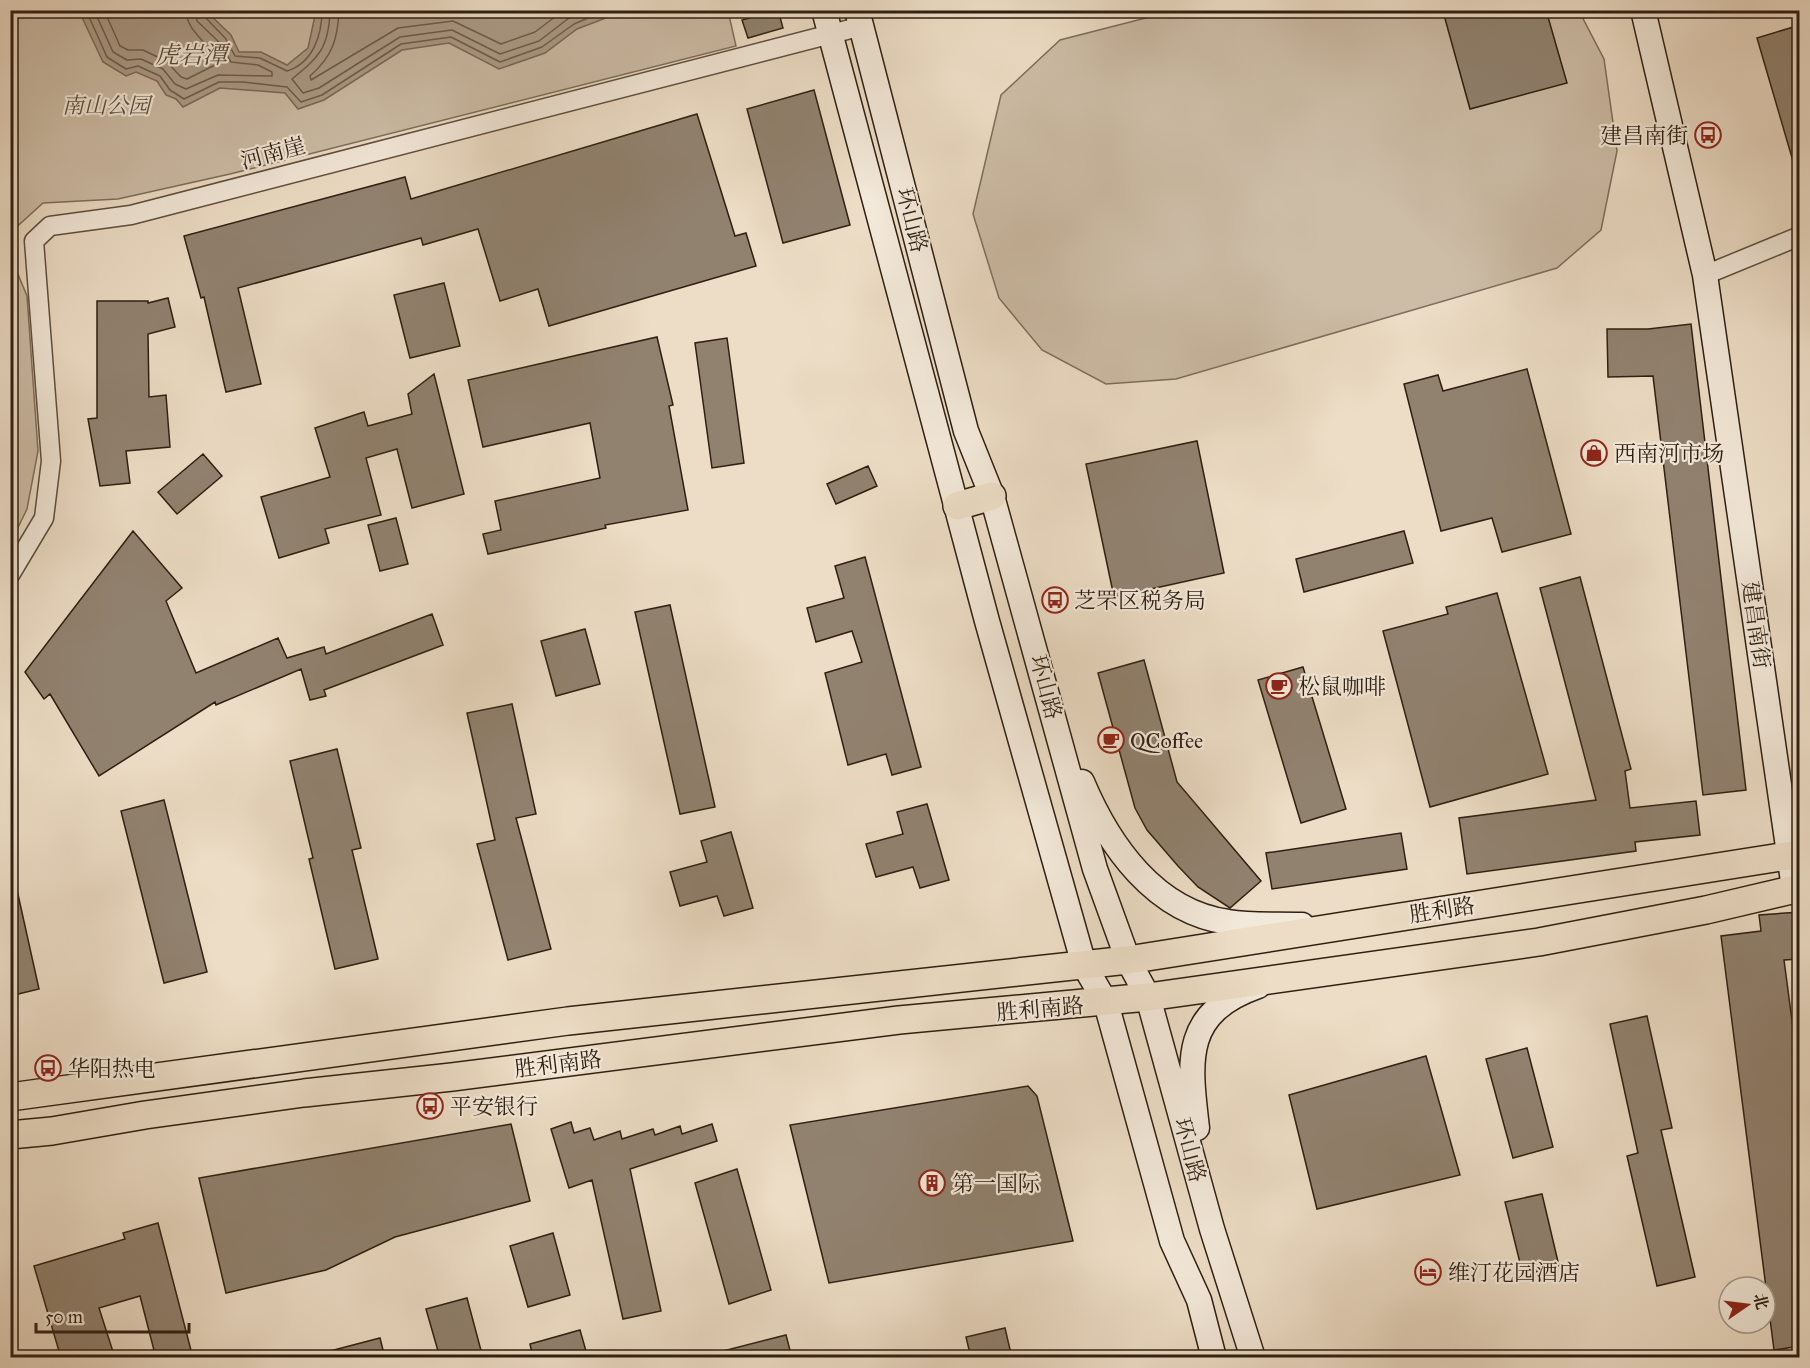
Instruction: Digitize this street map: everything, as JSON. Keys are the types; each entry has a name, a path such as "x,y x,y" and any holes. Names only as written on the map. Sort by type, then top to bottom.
{"main road":[{"name":"环山路","path":"824,10 957,506 1084,965 1106,1003 1172,1241 1199,1300 1214,1358"},
{"name":"建昌南街","path":"1642,10 1705,275 1795,854 1797,888"},
{"name":"环山路","path":"860,18 966,431 992,496 1095,869 1128,960 1148,998 1205,1205 1253,1358"},
{"path":"957,506 992,496"},
{"path":"1054,717 1085,789 1119,849 1155,891 1189,912 1228,922 1340,926"},
{"name":"胜利路","path":"1084,965 1128,960 1795,854"},
{"name":"胜利路","path":"1106,1003 1539,942 1706,910 1797,888"},
{"name":"胜利南路","path":"10,1097 568,1021 1084,965"},
{"path":"1205,1205 1190,1071 1196,1040 1208,1017 1221,1003 1242,992 1277,979"},
{"name":"胜利南路","path":"10,1135 52,1131 145,1115 304,1094 899,1020 1106,1003"}],"street":[{"name":"河南崖","path":"10,575 44,518 51,461 34,241 50,226 131,215 831,34 860,18"},
{"path":"1705,275 1800,236"}],"green space":[{"name":"南山公园","path":"11,11 728,11 736,46 230,174 118,199 43,203 11,232"},
{"path":"1173,11 1579,11 1604,59 1617,151 1601,230 1557,268 1176,379 1106,384 1042,350 999,298 973,214 1001,95 1060,40"},
{"path":"10,255 27,296 38,451 27,509 11,542"}],"water":[{"name":"虎岩潭","path":"79,11 206,11 231,35 239,52 261,52 287,65 308,48 316,11 624,11 577,29 545,53 499,69 449,43 402,50 324,100 298,109 285,93 220,88 183,107 176,99 166,95 157,81 136,72 126,76 103,62"}],"building":[{"path":"778,10 783,28 748,38 742,20"},
{"path":"1459,10 1546,10 1567,83 1470,109 1444,15"},
{"path":"1800,25 1800,168 1795,168 1757,38"},
{"path":"814,90 850,225 783,243 747,109"},
{"path":"697,114 735,236 746,233 756,266 549,326 538,289 500,301 478,229 423,245 421,238 238,288 261,384 226,392 204,297 201,298 184,236 405,177 411,199"},
{"path":"444,283 460,346 410,358 394,295"},
{"path":"168,298 175,327 148,334 149,397 166,395 170,447 126,451 130,483 100,486 88,419 97,418 97,301 148,301 148,303"},
{"path":"1691,324 1746,790 1703,795 1653,376 1608,377 1607,329 1648,329"},
{"path":"657,337 673,405 669,406 688,510 605,525 606,528 488,554 483,534 501,530 495,501 600,478 590,423 483,447 468,380"},
{"path":"727,338 744,463 712,468 695,343"},
{"path":"1527,369 1571,534 1502,552 1492,518 1441,531 1404,384 1438,375 1443,391"},
{"path":"434,374 464,494 412,508 397,449 366,458 381,515 325,529 329,543 279,558 261,497 330,477 315,428 364,412 368,426 412,414 408,394"},
{"path":"1197,441 1224,573 1114,597 1086,464"},
{"path":"203,454 222,476 177,514 158,492"},
{"path":"868,466 877,486 836,504 827,484"},
{"path":"396,518 408,564 380,571 368,525"},
{"path":"133,531 182,588 166,601 196,673 278,638 287,658 324,647 326,654 432,614 443,645 324,690 326,696 310,700 301,669 216,705 215,702 99,776 50,694 44,699 25,672"},
{"path":"1404,531 1413,563 1304,592 1296,559"},
{"path":"865,557 921,767 892,775 886,754 848,765 825,673 862,662 852,631 816,642 807,608 844,598 835,566"},
{"path":"1580,577 1631,769 1625,771 1630,808 1696,801 1700,835 1635,842 1636,851 1467,874 1459,818 1596,800 1540,588"},
{"path":"1497,593 1548,774 1430,807 1383,631 1448,614 1446,607"},
{"path":"670,605 715,807 680,814 635,612"},
{"path":"585,629 600,684 556,696 541,641"},
{"path":"1144,660 1177,782 1261,881 1230,908 1198,887 1178,866 1147,830 1135,808 1098,673"},
{"path":"1303,667 1346,809 1301,823 1258,680"},
{"path":"512,704 536,814 516,818 551,949 508,960 477,844 495,840 467,713"},
{"path":"337,749 361,848 352,850 378,959 335,969 309,859 313,858 290,761"},
{"path":"164,800 207,972 164,983 121,811"},
{"path":"927,804 949,880 920,888 913,867 876,877 866,844 903,834 897,812"},
{"path":"731,832 753,908 724,916 717,896 680,906 670,872 707,862 701,841"},
{"path":"1401,833 1407,869 1272,889 1266,853"},
{"path":"17,890 39,989 10,996 10,891"},
{"path":"1800,912 1800,959 1784,960 1800,1081 1800,1346 1774,1350 1772,1335 1777,1335 1777,1275 1764,1275 1721,936 1761,931 1759,915"},
{"path":"1647,1016 1672,1128 1661,1130 1695,1277 1657,1286 1627,1156 1638,1153 1610,1024"},
{"path":"1527,1048 1553,1147 1513,1158 1486,1059"},
{"path":"1426,1056 1460,1175 1317,1209 1289,1095"},
{"name":"第一国际","path":"1028,1086 1037,1096 1073,1241 829,1283 790,1125"},
{"path":"571,1122 574,1133 590,1128 594,1140 620,1131 622,1139 653,1129 655,1135 680,1126 682,1134 712,1124 717,1141 630,1169 661,1311 623,1319 592,1180 569,1188 551,1129"},
{"path":"511,1124 530,1201 395,1237 326,1270 226,1293 199,1178"},
{"path":"737,1169 771,1290 729,1304 695,1183"},
{"path":"1542,1194 1559,1266 1523,1275 1505,1202"},
{"path":"158,1223 193,1358 156,1358 140,1296 99,1308 115,1358 61,1358 34,1266 125,1239 123,1233"},
{"path":"553,1233 570,1295 528,1307 510,1246"},
{"path":"467,1298 483,1358 440,1358 426,1309"},
{"path":"1005,1328 1012,1358 971,1358 966,1337"},
{"path":"580,1330 588,1358 533,1358 530,1344"},
{"path":"786,1335 792,1358 719,1358 719,1352"},
{"path":"380,1338 385,1358 327,1358 326,1352"}],"place":[{"name":"建昌南街","path":"1708,135"},
{"name":"西南河市场","path":"1594,453"},
{"name":"芝罘区税务局","path":"1055,600"},
{"name":"松鼠咖啡","path":"1279,686"},
{"name":"QCoffee","path":"1111,740"},
{"name":"华阳热电","path":"48,1068"},
{"name":"平安银行","path":"430,1106"},
{"name":"第一国际","path":"932,1183"},
{"name":"维汀花园酒店","path":"1428,1272"}]}
